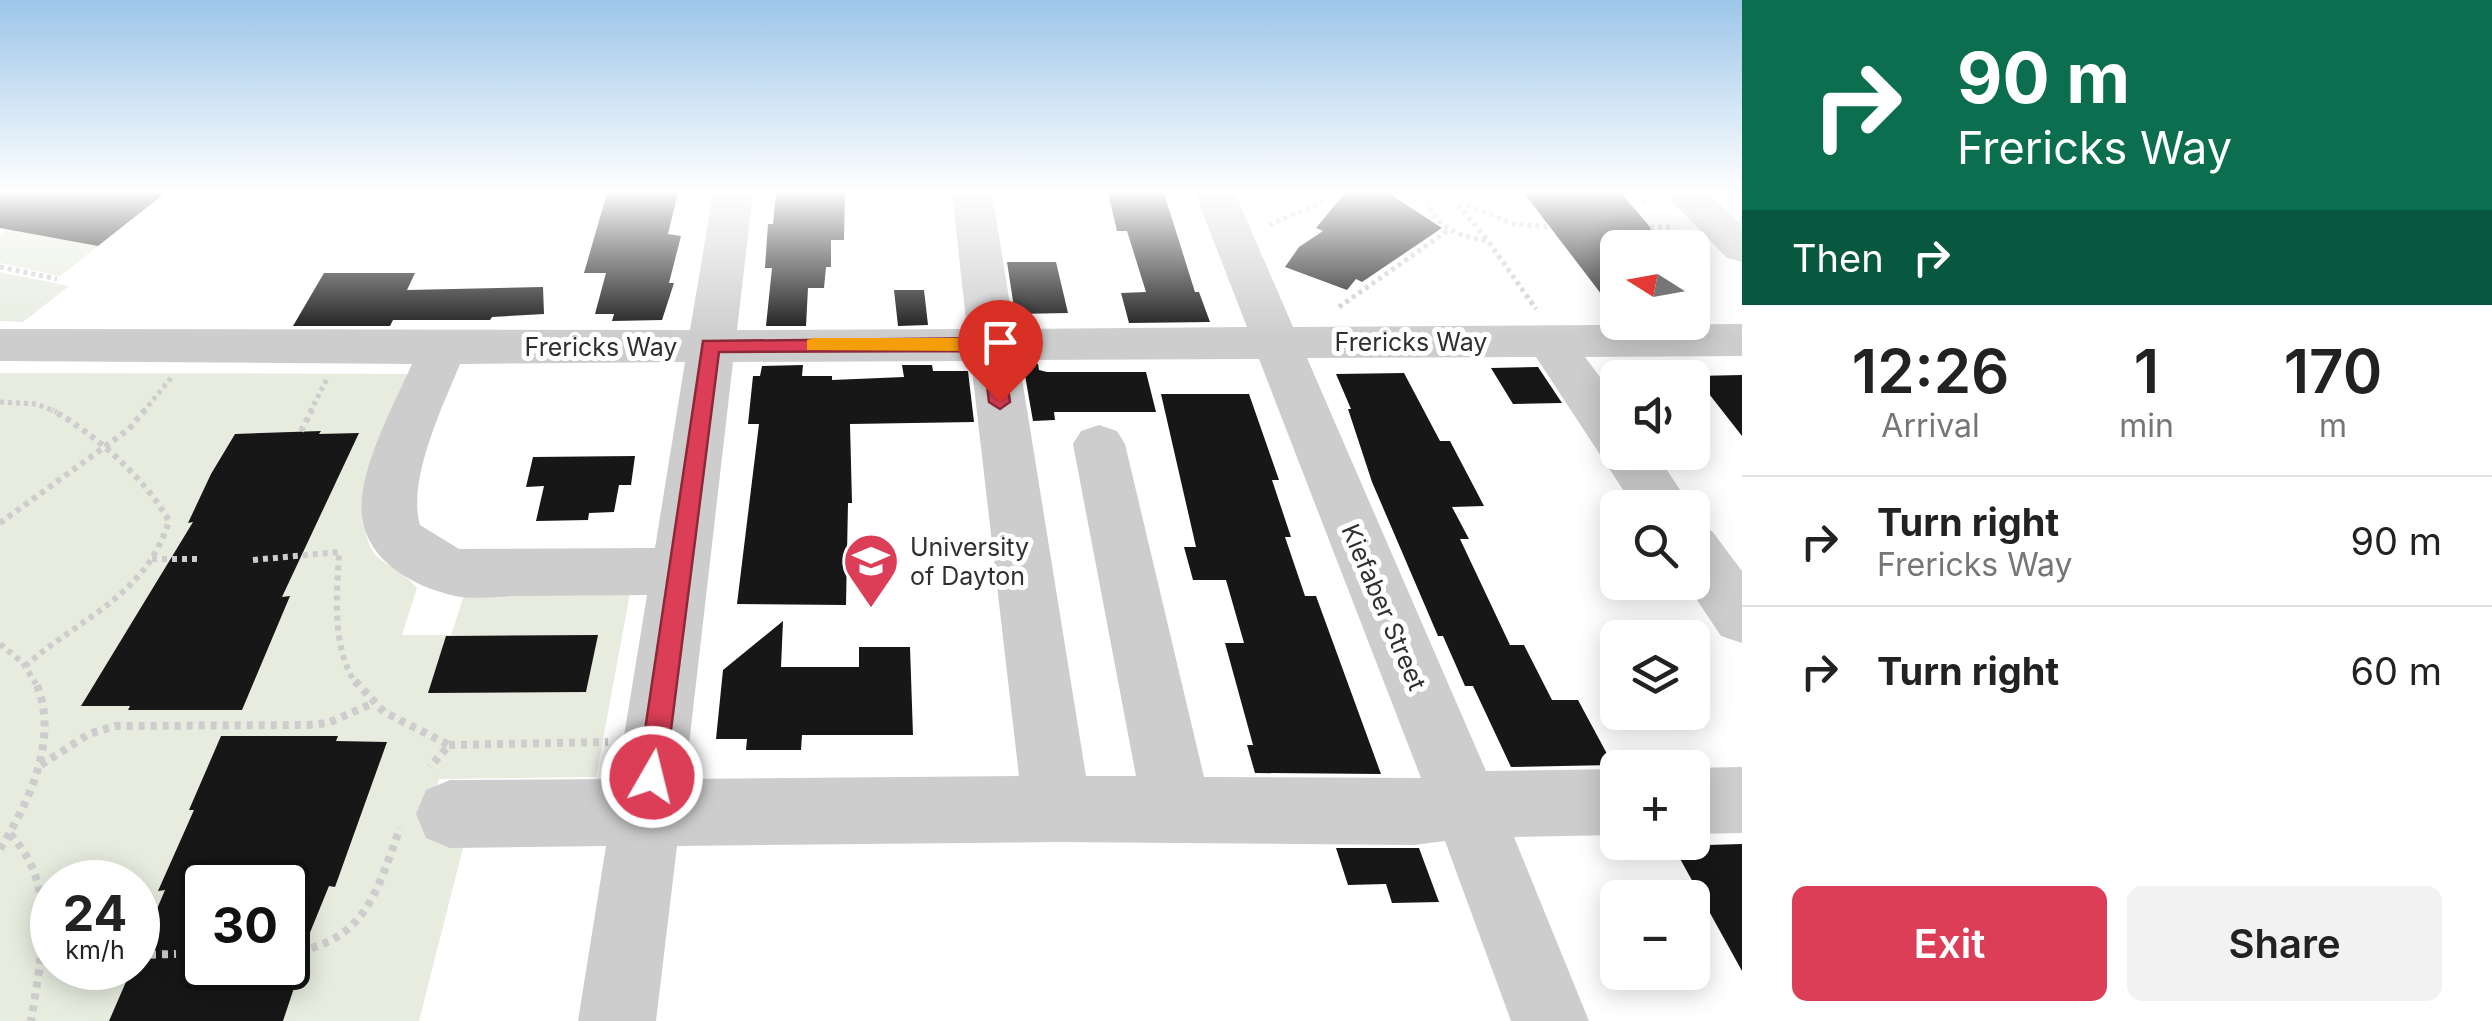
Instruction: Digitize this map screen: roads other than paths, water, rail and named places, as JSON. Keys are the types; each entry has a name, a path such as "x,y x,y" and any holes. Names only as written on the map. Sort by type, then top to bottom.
{"street":[{"path":"617,1021 726,241"},
{"path":"978,241 1057,810"},
{"name":"Kiefaber Street","path":"1234,241 1466,805 1550,1021"},
{"path":"1547,332 1600,413"},
{"name":"Frericks Way","path":"0,345 992,345 1274,342 1547,332 1742,340"},
{"path":"443,348 393,480 388,506 392,530 406,548 428,562 458,572 681,572"},
{"path":"1099,444 1177,810"},
{"path":"1710,573 1742,618"},
{"path":"1710,800 1742,800"},
{"path":"426,804 646,813 1414,812 1466,805 1600,802"}],"place":[{"name":"University of Dayton","path":"871,610"}]}
